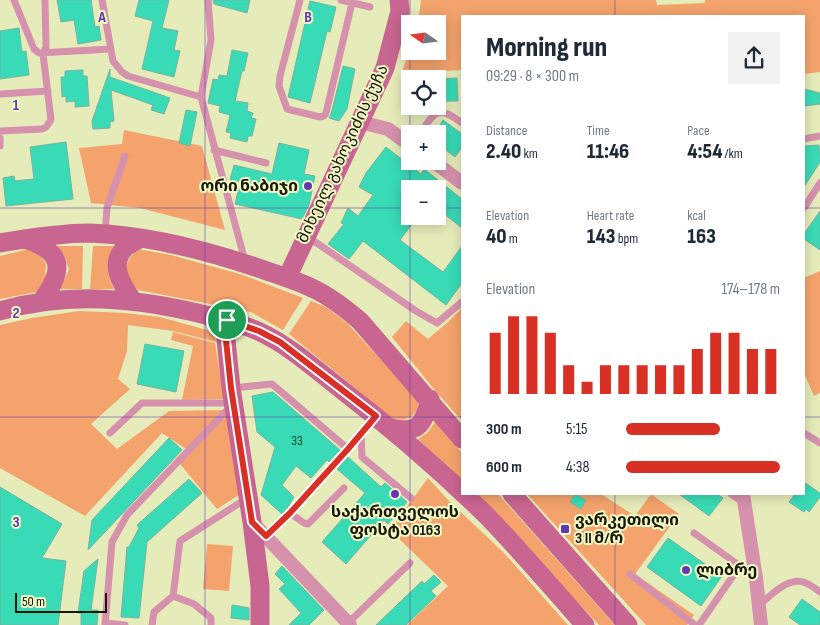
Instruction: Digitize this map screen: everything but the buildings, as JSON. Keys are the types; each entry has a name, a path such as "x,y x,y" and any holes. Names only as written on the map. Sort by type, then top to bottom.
{"main road":[{"name":"მიხეილ გახოკიძის ქუჩა","path":"287,278 385,68 400,11 399,0"},
{"path":"0,243 22,239 89,233 141,238 180,246 246,264 313,288 329,297 360,321 461,438"},
{"path":"133,300 121,285 117,263 126,247 141,238"},
{"path":"22,239 39,244 48,250 57,264 55,281 41,302"},
{"path":"0,311 41,302 133,300 227,320 259,331 280,342 383,422 461,493"},
{"path":"227,320 226,340 232,395 260,586 260,625"},
{"path":"383,422 404,431 417,428 425,418 430,400"},
{"path":"463,495 486,516 585,625"},
{"path":"513,495 628,625"}],"street":[{"path":"360,122 388,129 401,138"},
{"path":"445,170 461,182"},
{"path":"744,499 760,604 761,625"},
{"path":"252,522 349,624"}],"lane":[{"path":"14,0 34,49 43,54 111,49"},
{"path":"0,131 42,129 51,120 43,54 46,47 45,0"},
{"path":"102,0 113,61 122,72 128,76 201,97"},
{"path":"208,0 211,40 201,97 246,264"},
{"path":"300,0 279,86 287,109 320,117 326,113 352,3"},
{"path":"341,0 370,7"},
{"path":"0,94 48,92"},
{"path":"426,125 433,115 441,112 449,113 461,122"},
{"path":"805,139 820,136"},
{"path":"0,138 0,146"},
{"path":"214,150 266,163"},
{"path":"105,234 107,208 125,156"},
{"path":"805,206 820,183"},
{"path":"305,236 416,311 437,323 461,303"},
{"path":"110,434 142,403 232,395 272,384 348,449"},
{"path":"125,625 105,624 112,542 127,515 232,395"},
{"path":"266,536 290,513 361,433 383,422"},
{"path":"361,433 362,457 411,498"},
{"path":"805,434 820,443"},
{"path":"290,513 308,524 344,488"},
{"path":"152,625 154,612 173,596 180,542 248,497"},
{"path":"694,533 756,578"},
{"path":"349,624 410,563"},
{"path":"699,625 740,566"},
{"path":"630,574 695,625"},
{"path":"760,604 788,583 796,581 805,582 820,592"},
{"path":"173,596 194,604 211,618 210,625"}],"shaded area":[{"path":"421,0 656,0 657,5 705,3 705,0 820,0 820,72 805,74 805,15 461,15 461,70 403,70 406,60 446,60 446,15 419,15"},
{"path":"124,130 202,146 225,230 140,208 91,203 79,148 122,144"},
{"path":"55,246 83,246 82,289 60,289 69,269 64,255"},
{"path":"93,246 115,246 108,267 114,289 90,289"},
{"path":"29,249 40,255 46,264 45,280 37,292 0,299 0,256"},
{"path":"137,249 171,255 243,275 303,298 283,330 251,312 138,290 130,280 127,270 129,260"},
{"path":"820,271 820,393 814,396 805,375 805,278"},
{"path":"311,301 326,307 347,323 419,401 416,411 411,417 403,420 393,419 289,334"},
{"path":"461,309 461,420 392,337 406,321 428,339"},
{"path":"79,311 160,317 214,332 216,342 173,331 128,325 127,351 118,379 130,389 91,424 117,449 169,411 227,410 239,495 217,509 176,459 186,449 162,433 85,516 0,468 0,325"},
{"path":"173,332 215,343 224,399 182,400 193,346 171,340"},
{"path":"435,422 461,452 461,481 418,439 428,432"},
{"path":"428,478 449,501 503,552 568,625 407,625 448,586 390,530"},
{"path":"476,495 499,495 615,625 599,625"},
{"path":"528,495 603,495 635,516 650,495 652,495 679,514 635,574 694,615 687,625 646,625"},
{"path":"207,544 233,546 229,591 203,589"}],"place":[{"name":"ორი ნაბიჯი","path":"308,186"},
{"name":"საქართველოს ფოსტა 0163","path":"395,494"},
{"name":"ვარკეთილი 3 II მ/რ","path":"565,529"},
{"name":"ლიბრე","path":"686,570"}],"route":[{"path":"227,320 259,331 280,342 376,416 290,513 266,536 252,522 231,388 226,340 227,320"}]}
